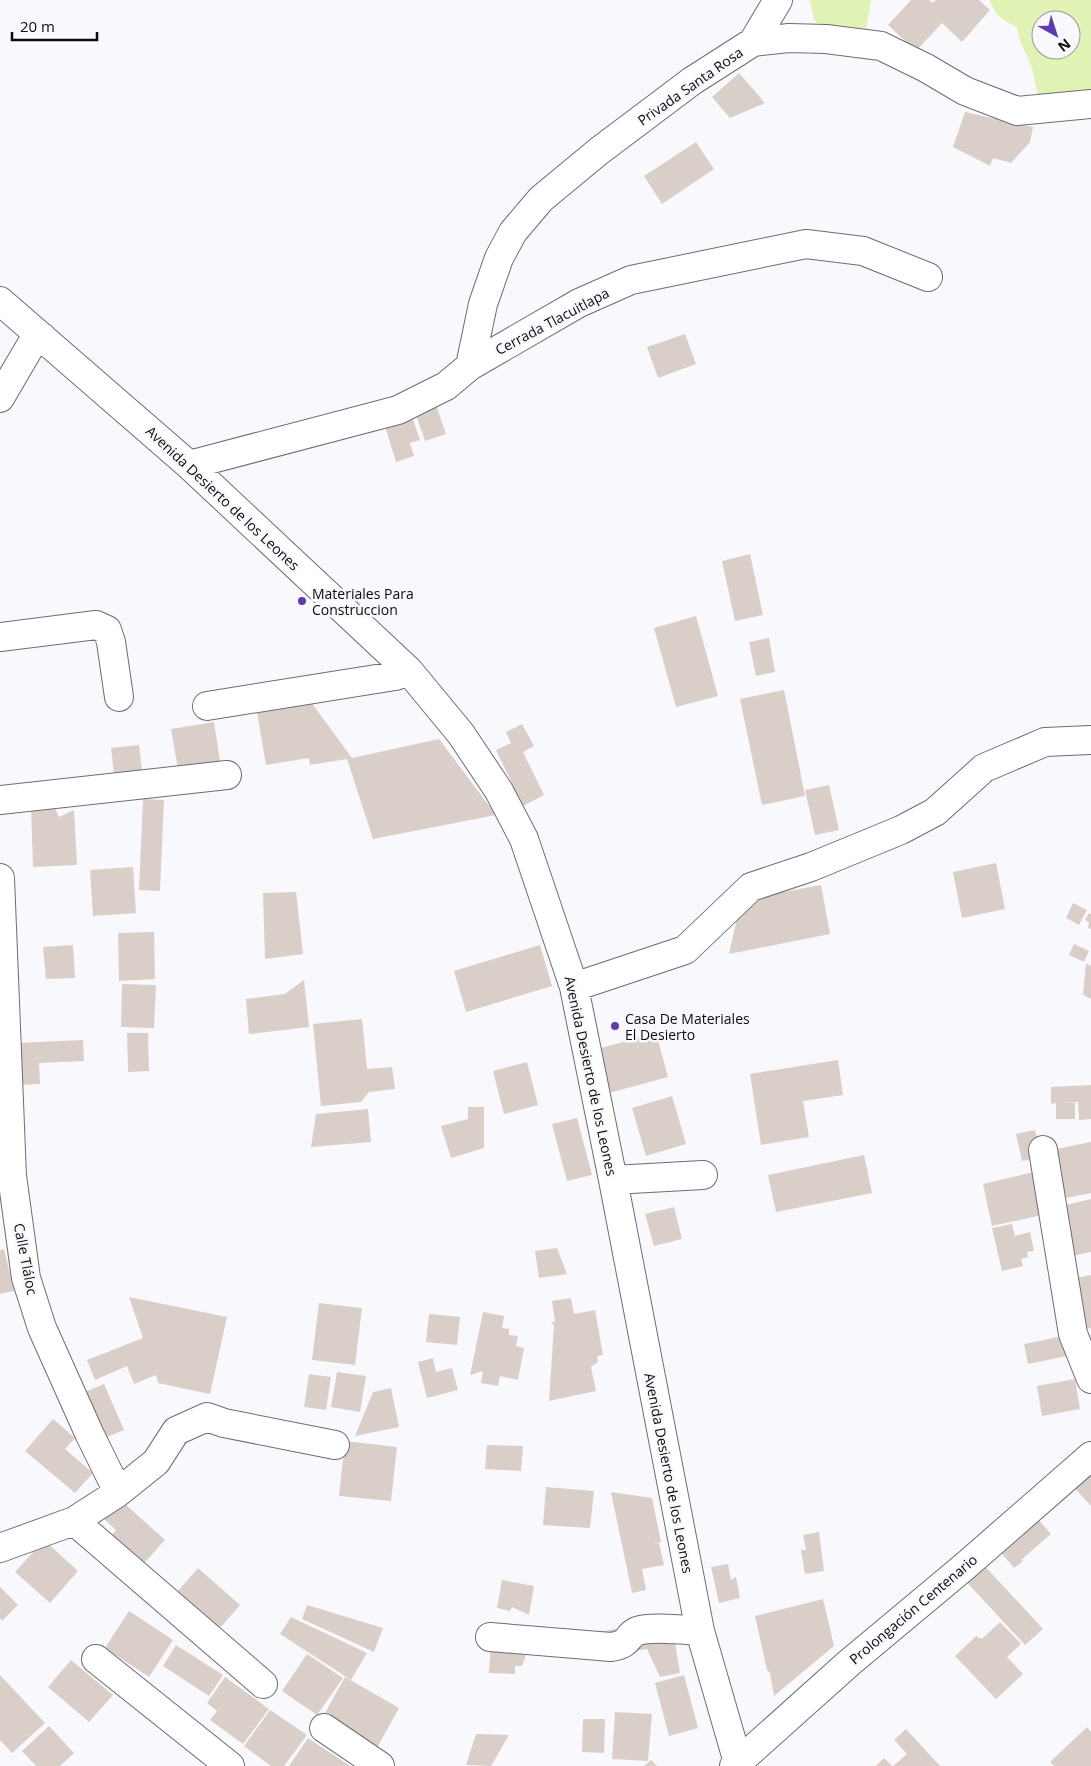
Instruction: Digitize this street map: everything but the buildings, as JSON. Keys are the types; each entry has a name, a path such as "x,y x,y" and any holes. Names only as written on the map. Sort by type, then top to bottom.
{"street":[{"path":"753,42 778,0"},
{"name":"Privada Santa Rosa","path":"470,366 483,304 499,258 513,232 541,199 599,151 692,81 753,42 789,38 826,39 881,46 926,68 965,91 1017,111 1091,104"},
{"name":"Cerrada Tlacuitlapa","path":"189,465 398,410 446,386 470,366 579,303 631,280 806,244 863,251 928,277"},
{"name":"Avenida Desierto de los Leones","path":"0,301 189,465 409,671 461,734 499,790 524,839 574,987 700,1631 737,1765"},
{"path":"0,398 31,345 42,337"},
{"path":"0,637 96,626 107,630 112,642 119,698"},
{"path":"207,706 395,676 409,671"},
{"path":"574,987 685,950 752,888 811,867 901,830 935,812 984,768 1045,742 1091,740"},
{"path":"0,800 227,776"},
{"name":"Calle Tláloc","path":"0,878 12,1176 26,1278 42,1328 89,1433 118,1492"},
{"path":"1043,1150 1073,1334 1091,1379"},
{"path":"613,1180 702,1175"},
{"path":"0,1548 74,1521 118,1492 156,1462 176,1431 207,1417 335,1445"},
{"name":"Prolongación Centenario","path":"737,1765 849,1663 964,1567 1091,1456"},
{"path":"74,1521 263,1684"},
{"path":"490,1637 611,1647 623,1644 638,1631 668,1628 700,1631"},
{"path":"96,1659 230,1766"},
{"path":"324,1728 380,1766"}],"green space":[{"path":"810,0 871,0 866,32 829,37 814,19"},
{"path":"990,0 1091,0 1091,108 1070,120 1041,108 1031,65 1020,41 1017,27 1000,17"}],"place":[{"name":"Materiales Para Construccion","path":"302,601"},
{"name":"Casa De Materiales El Desierto","path":"615,1026"}]}
